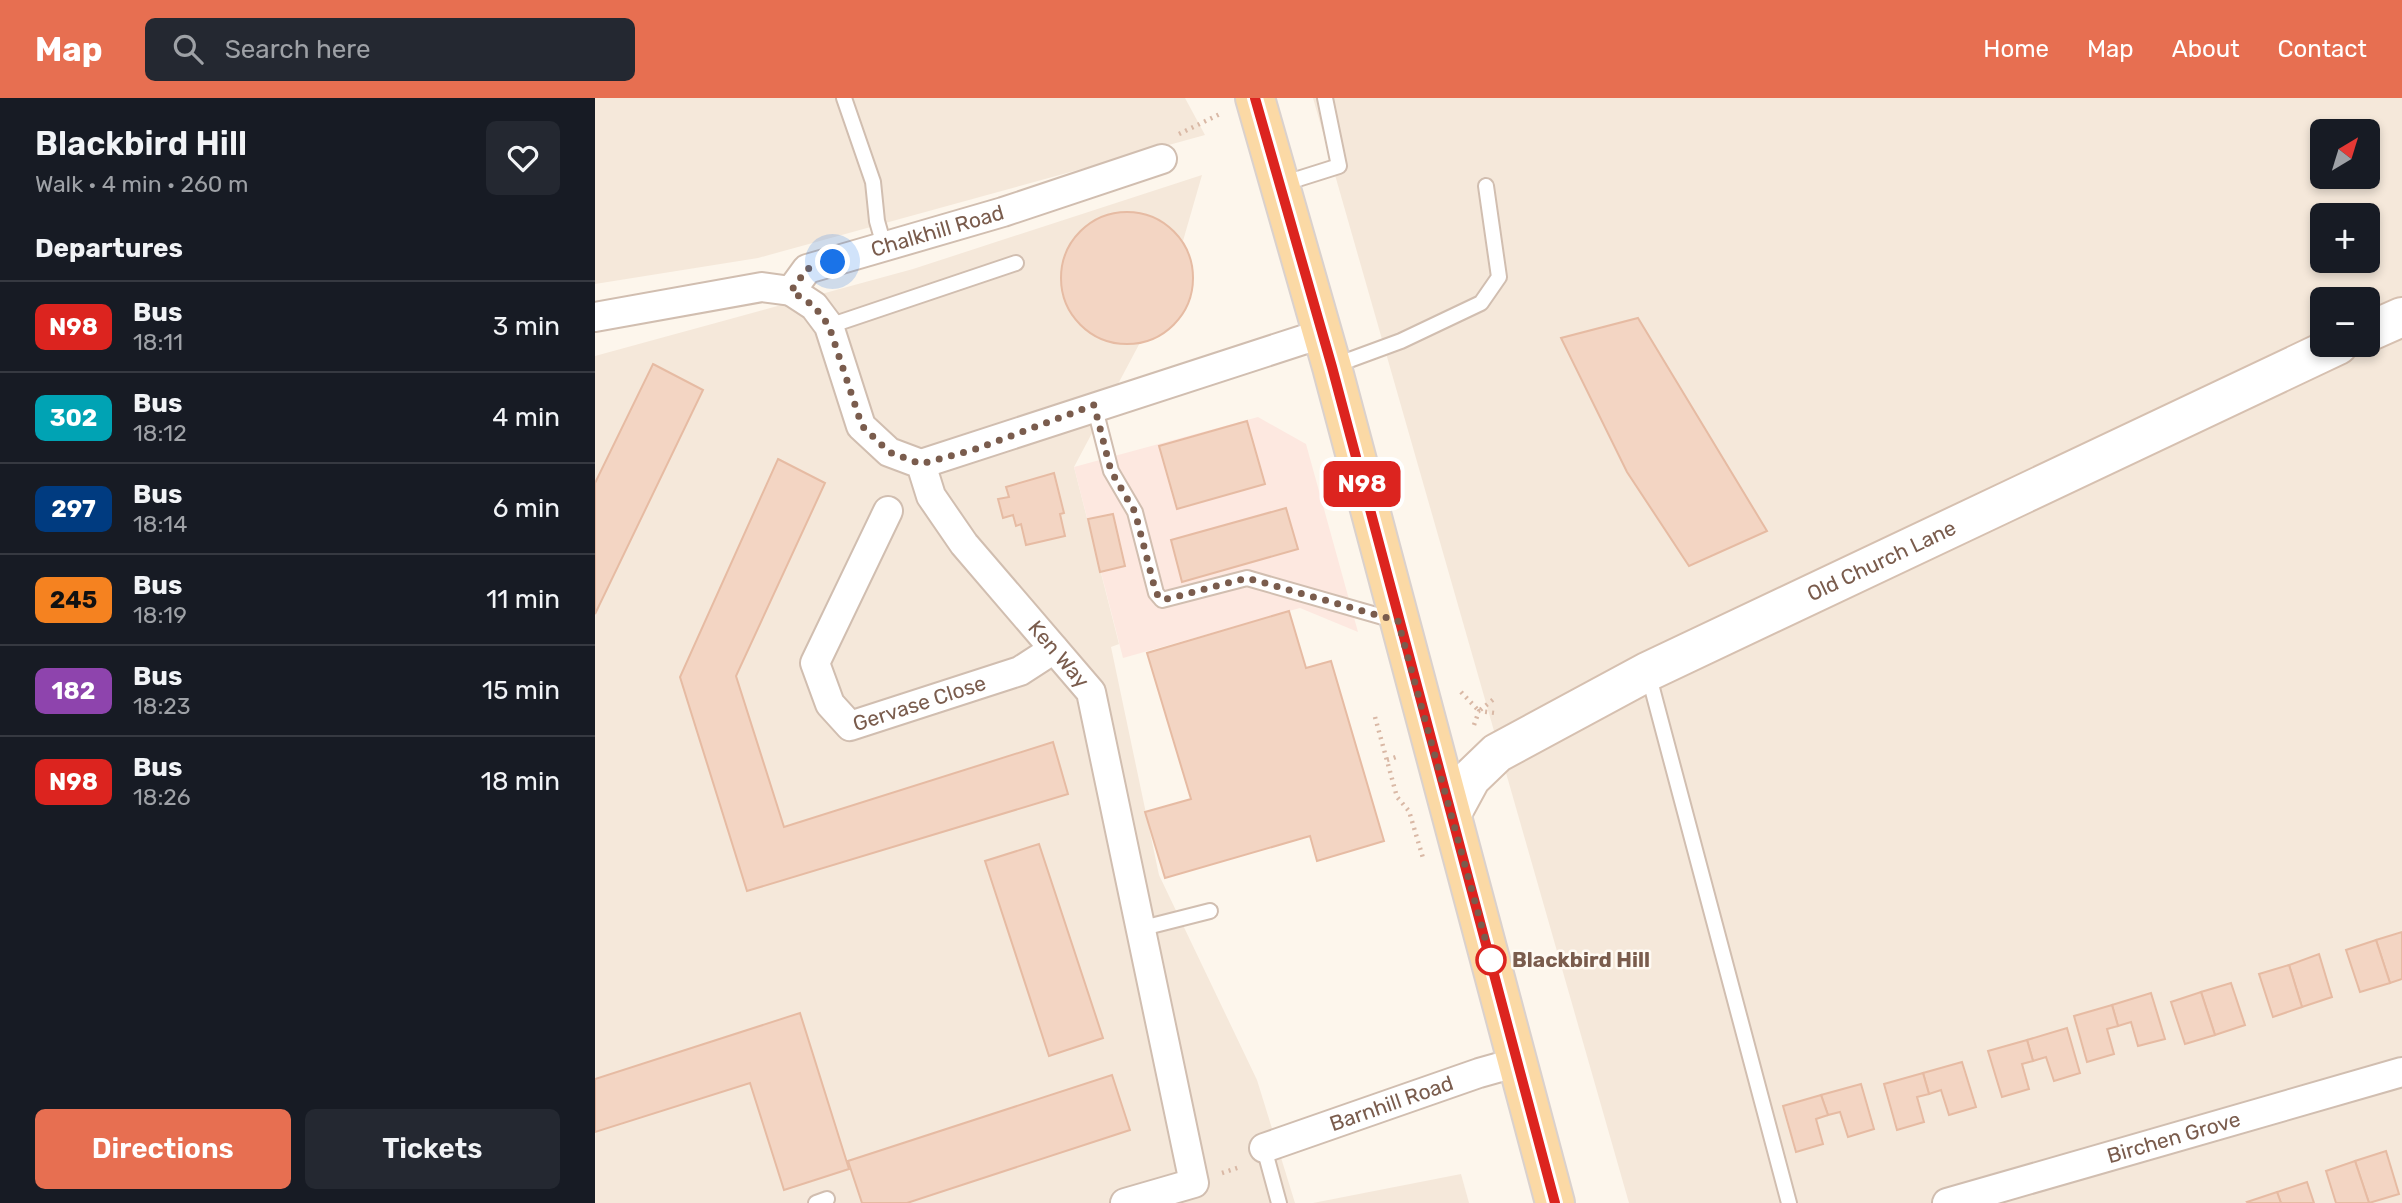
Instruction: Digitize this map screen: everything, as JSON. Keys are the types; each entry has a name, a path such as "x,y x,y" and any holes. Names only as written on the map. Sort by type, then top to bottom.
{"main road":[{"path":"1243,103 1282,184 1398,621 1453,813 1555,1203"},
{"path":"2380,327 2402,317"},
{"name":"Old Church Lane","path":"1453,813 1472,778 1497,753 1647,672 2313,357"}],"street":[{"name":"Chalkhill Road","path":"791,291 807,269 885,249 1162,159"},
{"path":"595,317 762,287 791,291 814,306 829,326 862,426 889,452 921,464 976,449 1094,405 1327,350"},
{"name":"Ken Way","path":"921,464 931,496 964,544 1091,692 1143,928 1194,1183"},
{"name":"Gervase Close","path":"888,511 815,663 830,704 850,726 1020,671 1054,649"},
{"name":"Barnhill Road","path":"1266,1153 1479,1073 1518,1062"},
{"name":"Birchen Grove","path":"1947,1203 2402,1072"},
{"path":"1125,1203 1161,1198 1194,1183"}],"lane":[{"path":"844,98 873,182 877,221 885,249"},
{"path":"1282,184 1339,166 1325,98"},
{"path":"1327,350 1401,341 1481,303 1499,277 1486,186"},
{"path":"829,326 1016,264"},
{"path":"1094,405 1111,471 1135,512 1156,593 1163,600 1247,578 1398,621"},
{"path":"1647,672 1789,1203"},
{"path":"1143,928 1210,911"},
{"path":"1266,1153 1279,1203"}],"path":[{"path":"1162,159 1163,142 1243,103"},
{"path":"1461,692 1479,711 1495,698"},
{"path":"1375,717 1397,797 1409,811 1421,852"},
{"path":"1387,760 1402,755"},
{"path":"1194,1183 1266,1153"}],"shaded area":[{"path":"595,98 1185,98 1205,135 758,258 595,284"},
{"path":"1313,98 2402,98 2402,1203 1629,1203"},
{"path":"1202,175 1170,286 1074,467 1119,644 1111,647 1159,875 1257,1080 1295,1203 595,1203 595,356 913,269"},
{"path":"1258,417 1306,444 1358,632 1300,608 1123,658 1074,467"},
{"path":"1461,1174 1469,1203 1313,1203"}],"building":[{"path":"1127,212 1152,217 1174,231 1188,253 1193,278 1188,303 1174,325 1152,339 1127,344 1102,339 1080,325 1066,303 1061,278 1066,253 1080,231 1102,217"},
{"path":"1638,318 1767,531 1689,566 1627,472 1561,338"},
{"path":"653,364 703,390 595,614 595,483"},
{"path":"1247,421 1265,484 1177,509 1159,446"},
{"path":"778,459 825,483 736,676 784,827 1053,742 1068,794 747,891 680,677"},
{"path":"1054,473 1064,513 1060,514 1065,536 1026,545 1021,524 1016,526 1013,515 1003,518 998,499 1009,497 1006,487"},
{"path":"1286,508 1298,549 1182,582 1171,540"},
{"path":"1113,514 1125,566 1100,572 1088,519"},
{"path":"1289,611 1306,668 1331,661 1384,841 1317,861 1310,836 1165,878 1145,812 1191,799 1147,653"},
{"path":"1039,844 1103,1038 1049,1056 985,861"},
{"path":"2402,932 2402,979 2390,983 2376,940"},
{"path":"2376,940 2390,983 2360,992 2346,950"},
{"path":"2319,954 2332,997 2302,1007 2289,965"},
{"path":"2289,965 2302,1007 2273,1017 2259,974"},
{"path":"2231,983 2245,1025 2215,1035 2201,992"},
{"path":"2201,992 2215,1035 2185,1044 2171,1002"},
{"path":"2151,993 2165,1039 2138,1046 2131,1022 2118,1026 2112,1005"},
{"path":"2112,1005 2118,1026 2107,1029 2114,1054 2087,1062 2074,1016"},
{"path":"800,1013 849,1169 784,1190 750,1083 595,1132 595,1079"},
{"path":"2067,1028 2080,1073 2054,1081 2046,1057 2033,1061 2027,1040"},
{"path":"2027,1040 2033,1061 2022,1064 2029,1089 2002,1097 1988,1051"},
{"path":"1962,1062 1976,1107 1949,1115 1941,1090 1929,1094 1923,1073"},
{"path":"1923,1073 1929,1094 1917,1097 1924,1122 1897,1130 1884,1084"},
{"path":"1112,1075 1130,1130 907,1203 862,1203 848,1161"},
{"path":"1861,1084 1874,1129 1848,1137 1840,1112 1828,1115 1821,1095"},
{"path":"1821,1095 1828,1115 1816,1119 1823,1144 1796,1152 1783,1106"},
{"path":"2386,1151 2399,1194 2369,1203 2355,1161"},
{"path":"2355,1161 2369,1203 2336,1203 2326,1171"},
{"path":"2307,1182 2314,1203 2281,1203 2277,1192"},
{"path":"2277,1192 2281,1203 2247,1202"}],"bus line":[{"name":"N98","path":"1255,98 1282,184 1332,367 1555,1203"}],"place":[{"name":"Blackbird Hill","path":"1491,960"}],"route":[{"path":"833,262 807,269 791,291 814,306 829,326 862,426 889,452 921,464 976,449 1094,405 1111,471 1135,512 1156,593 1163,600 1247,578 1398,621 1453,813 1491,960"}]}
